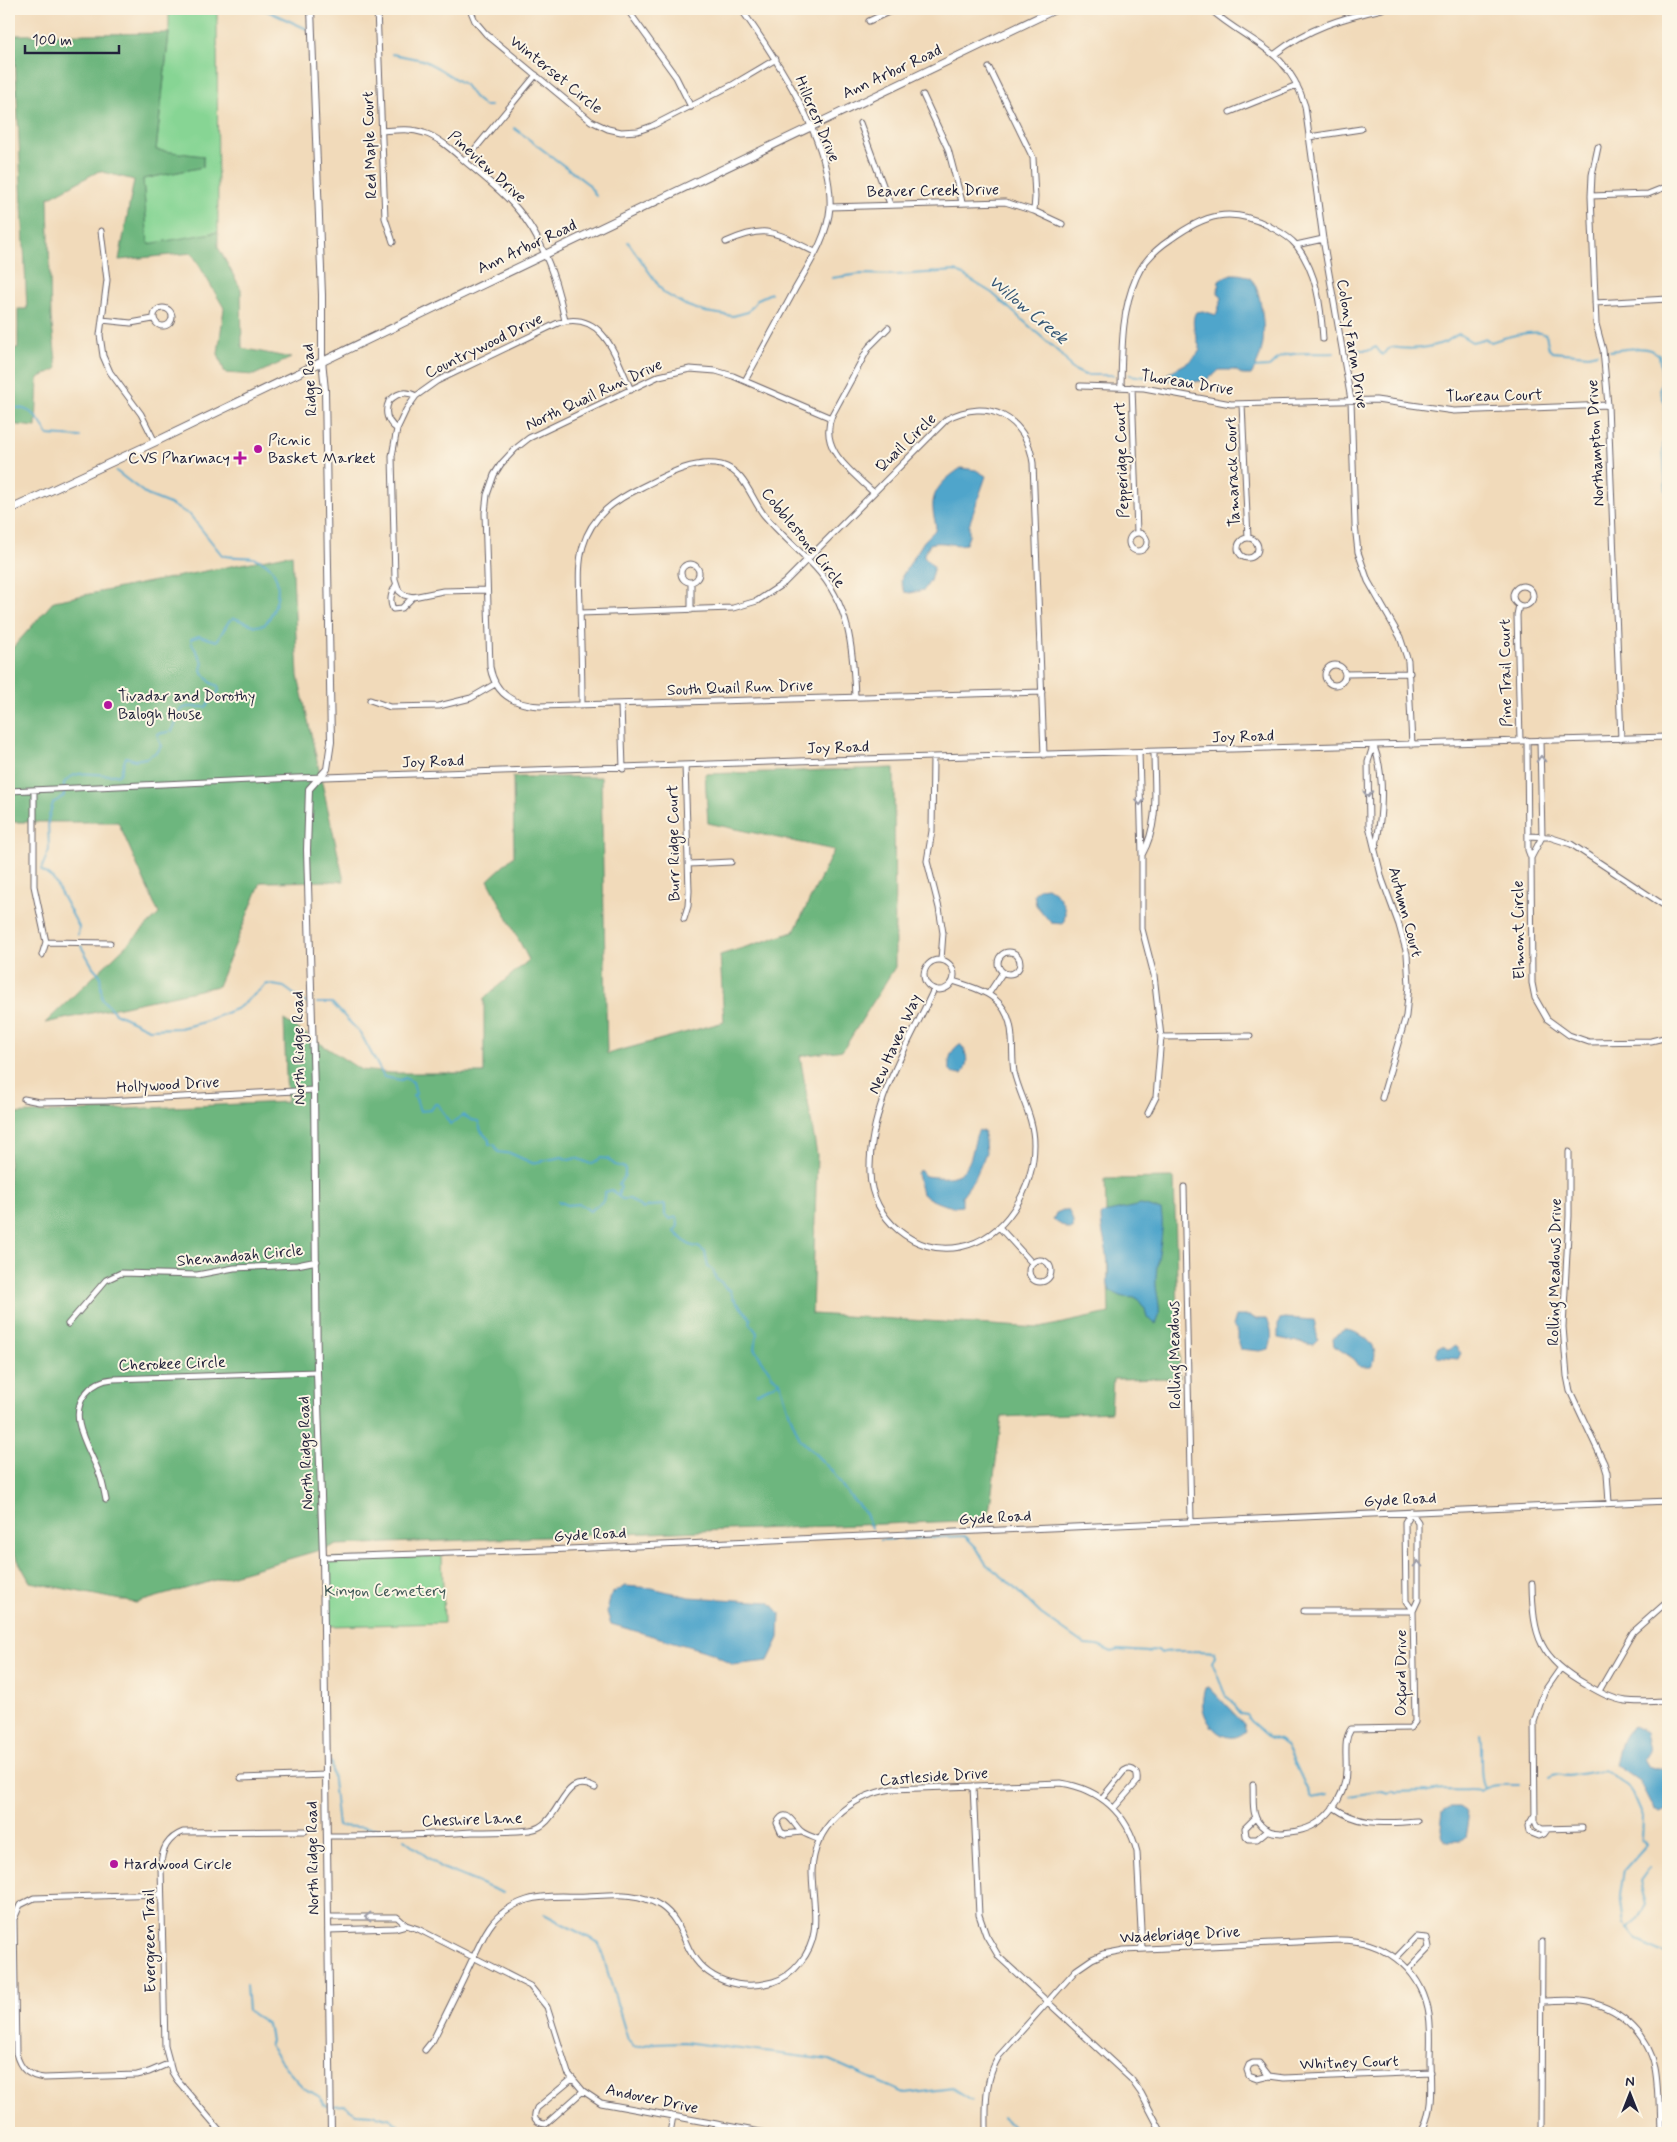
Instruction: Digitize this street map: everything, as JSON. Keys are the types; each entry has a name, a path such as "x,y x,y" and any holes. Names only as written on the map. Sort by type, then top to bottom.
{"main road":[{"name":"Ann Arbor Road","path":"9,510 155,442 322,360 1056,9"}],"street":[{"name":"Ridge Road","path":"312,9 322,295 322,360 326,390 331,742 327,769 321,778"},
{"name":"Red Maple Court","path":"377,9 385,218 393,242"},
{"name":"Winterset Circle","path":"470,9 475,21 486,34 591,121 615,131 630,132 644,129 691,107 776,59"},
{"path":"627,9 676,77 691,107"},
{"name":"Hillcrest Drive","path":"741,9 776,59 810,127 826,171 830,207 824,234 745,381"},
{"path":"869,21 895,9"},
{"name":"Colony Farm Drive","path":"1210,9 1275,54 1288,68 1298,85 1306,111 1323,239 1351,400 1355,525 1358,552 1368,581 1400,637 1410,673 1412,744"},
{"path":"1219,16 1226,9"},
{"path":"1275,54 1303,34 1323,25 1382,9"},
{"path":"989,68 1032,158 1036,197 1034,211"},
{"path":"465,161 536,75"},
{"path":"1230,112 1298,85"},
{"path":"923,95 948,149 962,202"},
{"path":"9,97 12,103 9,111"},
{"path":"860,123 890,204"},
{"name":"Pineview Drive","path":"382,131 409,130 426,134 439,141 514,204 529,226 557,283 565,321"},
{"path":"1309,137 1361,130"},
{"name":"Northampton Drive","path":"1598,147 1592,175 1596,324 1603,350 1608,405 1621,739"},
{"path":"1592,196 1648,194 1668,186"},
{"name":"Beaver Creek Drive","path":"830,207 1005,202 1034,211 1062,224"},
{"path":"1121,386 1123,328 1132,290 1142,266 1159,247 1196,222 1212,216 1244,216 1280,232 1296,245 1307,264 1315,284 1322,339"},
{"path":"101,231 107,280 101,346 105,364 141,414 155,442"},
{"path":"726,242 753,232 764,231 778,234 815,252"},
{"path":"1296,245 1323,239"},
{"path":"1596,303 1668,299"},
{"path":"102,320 131,323 153,320"},
{"path":"565,321 586,322 602,333 632,390"},
{"name":"Countrywood Drive","path":"488,590 443,591 413,597 402,608 393,609 390,602 396,585 392,456 397,429 406,410 416,396 437,381 565,321"},
{"path":"873,492 833,451 828,436 831,418 868,347 888,328"},
{"name":"North Quail Run Drive","path":"495,684 490,667 486,505 490,485 501,464 515,449 530,438 666,374 690,369 716,371 745,381 831,418"},
{"name":"Thoreau Drive","path":"1080,386 1132,387 1207,401 1242,404 1351,400"},
{"name":"Pepperidge Court","path":"1132,387 1137,533"},
{"name":"Countrywood Drive","path":"397,429 386,415 389,402 399,394 408,393 416,396"},
{"name":"Thoreau Court","path":"1351,400 1389,401 1431,409 1454,411 1608,405"},
{"name":"Tamarack Court","path":"1242,404 1248,538"},
{"name":"Quail Circle","path":"580,613 733,608 757,601 779,588 939,426 956,414 973,410 989,410 1005,416 1020,428 1030,445 1033,462 1044,755"},
{"name":"Cobblestone Circle","path":"582,705 581,556 586,536 596,520 621,497 670,473 687,467 719,465 735,472 743,481 765,516 807,559 831,588 845,618 853,649 855,697"},
{"path":"691,582 691,610"},
{"path":"396,585 404,595 413,597"},
{"name":"Pine Trail Court","path":"1519,586 1526,586 1531,589 1533,599 1526,606 1519,605 1513,598 1514,591 1519,586"},
{"name":"Pine Trail Court","path":"1519,605 1517,615 1520,740"},
{"path":"1345,674 1410,673"},
{"path":"370,700 390,707 452,705 471,698 495,684"},
{"name":"South Quail Run Drive","path":"495,684 507,698 522,705 1042,692"},
{"path":"621,704 623,769"},
{"name":"Joy Road","path":"9,791 69,787 623,769 685,765 1668,737"},
{"name":"Elmont Circle","path":"1527,740 1528,850 1531,858 1532,983 1536,998 1547,1019 1568,1035 1589,1042 1651,1040 1668,1037"},
{"name":"Elmont Circle","path":"1531,858 1542,837 1540,740"},
{"name":"Autumn Court","path":"1373,746 1379,761 1380,826 1376,849"},
{"name":"Autumn Court","path":"1373,746 1368,762 1369,826 1382,879 1399,925 1406,954 1409,985 1406,1016 1382,1098"},
{"path":"1142,855 1149,843 1155,823 1154,752"},
{"path":"1139,753 1142,929 1154,975 1161,1037 1156,1097 1148,1113"},
{"path":"934,758 932,831 927,861 939,908 943,934 941,960"},
{"name":"Burr Ridge Court","path":"684,919 688,906 689,864 685,765"},
{"name":"North Ridge Road","path":"321,778 309,788 307,850 314,1090 317,1372 323,1557 331,2133"},
{"path":"1528,781 1541,781"},
{"path":"34,790 34,886 46,942 42,955"},
{"path":"1528,810 1541,809"},
{"path":"1528,836 1550,837 1571,844 1668,908"},
{"path":"689,864 731,862"},
{"path":"46,942 110,943"},
{"path":"1006,952 1015,953 1020,960 1018,969 1011,974 1003,972 998,965 999,957 1006,952"},
{"path":"941,960 946,962 953,970 953,980 945,988 934,989 925,980 924,974 929,963 941,960"},
{"path":"989,993 1003,972"},
{"path":"953,980 989,993 1003,1007 1011,1024 1012,1058 1015,1075 1031,1117 1034,1144 1031,1172 1021,1198 999,1227 1032,1263"},
{"name":"New Haven Way","path":"934,989 885,1091 870,1159 872,1190 881,1212 894,1228 926,1244 943,1248 960,1247 977,1241 999,1227"},
{"path":"1161,1037 1250,1036"},
{"name":"Hollywood Drive","path":"24,1099 39,1102 107,1101 314,1090"},
{"name":"Rolling Meadows Drive","path":"1569,1152 1569,1216 1564,1327 1567,1376 1570,1391 1604,1463 1607,1474 1609,1503"},
{"name":"Rolling Meadows","path":"1184,1187 1191,1522"},
{"path":"1040,1260 1048,1263 1051,1271 1048,1279 1040,1282 1032,1278 1029,1271 1032,1263 1040,1260"},
{"name":"Shenandoah Circle","path":"68,1324 106,1280 121,1273 197,1275 234,1268 317,1261"},
{"name":"Cherokee Circle","path":"106,1500 100,1476 81,1431 78,1419 81,1400 95,1384 113,1378 317,1372"},
{"name":"Gyde Road","path":"323,1557 545,1550 1668,1501"},
{"name":"Oxford Drive","path":"1253,1785 1255,1818 1245,1828 1246,1836 1249,1839 1261,1838 1268,1830 1286,1833 1313,1826 1326,1817 1345,1787 1346,1737 1351,1729 1410,1728 1415,1722 1412,1612 1406,1601 1406,1522 1411,1512 1418,1522 1418,1600 1412,1612"},
{"path":"1532,1584 1532,1614 1536,1629 1544,1648 1560,1669 1599,1692 1627,1701 1668,1701"},
{"path":"1599,1692 1633,1632 1668,1602"},
{"path":"1304,1611 1412,1612"},
{"path":"1560,1669 1544,1692 1534,1722 1535,1816 1537,1826 1542,1830 1582,1828"},
{"path":"1102,1798 1124,1771 1128,1769 1135,1771 1137,1782 1114,1808"},
{"path":"241,1778 326,1775"},
{"name":"Castleside Drive","path":"425,2050 432,2040 492,1923 507,1910 526,1900 535,1898 636,1896 661,1906 672,1916 699,1964 713,1976 730,1983 747,1986 776,1981 798,1965 811,1943 814,1924 812,1870 820,1840 827,1827 852,1802 870,1794 892,1789 1061,1783 1083,1788 1102,1798 1114,1808 1128,1827 1137,1852 1142,1949"},
{"name":"Cheshire Lane","path":"327,1836 451,1833 538,1828 551,1819 567,1790 572,1786 587,1784 595,1788"},
{"path":"973,1786 978,1905 983,1928 989,1942 999,1957 1131,2079 1142,2093 1162,2133"},
{"path":"1333,1807 1344,1815 1360,1822 1380,1823 1417,1820"},
{"path":"1535,1816 1528,1826 1529,1832 1539,1836 1547,1830"},
{"path":"801,1832 793,1820 788,1817 782,1818 777,1823 781,1832 785,1834 801,1832 820,1840"},
{"path":"1255,1818 1268,1830"},
{"name":"Evergreen Trail","path":"222,2133 177,2080 170,2063 164,2039 161,1858 165,1845 176,1835 183,1832 305,1831"},
{"path":"161,1894 34,1898 20,1905 14,1919 16,2053 22,2069 32,2076 44,2078 137,2075 170,2063"},
{"name":"Andover Drive","path":"328,1917 397,1917 406,1925 418,1929 530,1986 548,2008 564,2061 572,2079 594,2099 609,2105 766,2133"},
{"path":"328,1930 395,1928 406,1925"},
{"path":"1396,1958 1416,1937 1427,1938 1429,1948 1409,1969"},
{"name":"Wadebridge Drive","path":"986,2133 986,2099 992,2070 1003,2050 1076,1970 1092,1959 1115,1951 1348,1940 1372,1945 1396,1958 1409,1969 1422,1992 1428,2008 1430,2104 1421,2132"},
{"path":"1541,2133 1542,1942"},
{"path":"1543,2001 1581,2001 1598,2004 1616,2013 1637,2031 1649,2050 1655,2066 1658,2133"},
{"name":"Whitney Court","path":"1269,2076 1284,2078 1430,2072"},
{"path":"572,2079 537,2108 534,2114 536,2121 546,2124 583,2091"},
{"path":"670,2133 673,2116"},
{"path":"1421,2132 1430,2133"}],"green space":[{"path":"169,9 217,9 218,232 148,245 143,179 203,167 203,156 156,151 169,34"},
{"path":"169,33 156,150 203,156 203,167 143,179 148,244 218,232 218,247 241,289 242,348 291,358 254,375 225,373 218,354 224,308 192,253 119,260 134,180 99,171 48,198 51,317 57,369 38,378 36,427 9,424 9,349 18,348 18,309 27,309 14,35"},
{"path":"292,554 298,676 344,881 261,882 218,986 45,1023 159,914 118,822 9,822 9,652 54,601"},
{"path":"894,768 895,967 843,1050 800,1056 817,1155 812,1314 1040,1328 1109,1313 1105,1179 1174,1178 1180,1378 1113,1379 1111,1412 1002,1417 988,1520 337,1545 136,1603 30,1582 9,1544 9,1114 287,1102 284,1020 361,1070 390,1073 484,1073 484,998 529,960 488,880 514,856 513,777 601,777 607,1054 724,1022 720,955 794,932 834,850 708,823 705,774"},
{"name":"Kinyon Cemetery","path":"442,1556 444,1623 328,1626 327,1559"}],"water":[{"path":"1231,274 1243,275 1254,282 1263,318 1262,350 1251,375 1243,375 1235,370 1219,370 1207,379 1200,381 1184,382 1161,379 1171,371 1187,363 1200,350 1193,321 1194,316 1196,312 1203,311 1216,315 1222,298 1218,293 1219,280"},
{"path":"961,468 976,470 986,476 969,525 969,536 966,544 930,544 924,557 934,567 930,581 924,590 910,593 905,592 901,582 902,576 924,541 936,529 933,509 934,496 945,480"},
{"path":"1047,887 1062,902 1065,913 1063,924 1051,923 1036,905 1034,894 1039,888"},
{"path":"960,1044 965,1050 967,1058 962,1074 953,1073 949,1069 951,1055"},
{"path":"979,1130 984,1132 986,1152 975,1178 962,1196 962,1206 941,1204 922,1194 917,1174 920,1170 925,1176 943,1177 950,1177 962,1172 970,1159"},
{"path":"1141,1205 1161,1210 1162,1228 1156,1276 1159,1315 1156,1324 1147,1318 1145,1309 1137,1298 1123,1297 1110,1291 1108,1283 1108,1268 1101,1216 1104,1213"},
{"path":"1068,1210 1072,1217 1073,1229 1068,1229 1053,1220 1056,1213"},
{"path":"1236,1316 1267,1319 1271,1334 1269,1349 1260,1351 1240,1349 1238,1332 1233,1326"},
{"path":"1280,1319 1314,1320 1318,1340 1313,1345 1278,1338 1278,1324"},
{"path":"1344,1330 1358,1333 1369,1341 1375,1353 1371,1367 1360,1367 1354,1359 1334,1346 1333,1339"},
{"path":"1443,1346 1449,1350 1455,1346 1461,1353 1458,1359 1438,1357 1435,1354 1438,1347"},
{"path":"625,1586 652,1588 689,1597 770,1602 780,1613 779,1638 768,1661 733,1665 712,1653 611,1624 607,1612 611,1594"},
{"path":"1209,1687 1244,1724 1246,1731 1239,1736 1232,1737 1225,1736 1213,1728 1208,1722 1203,1705 1205,1688"},
{"path":"1633,1727 1645,1733 1649,1750 1644,1758 1648,1767 1654,1769 1668,1768 1668,1809 1660,1813 1654,1810 1639,1781 1616,1765 1623,1739"},
{"path":"1450,1807 1459,1807 1465,1811 1468,1819 1465,1838 1461,1841 1447,1841 1443,1838 1441,1829 1443,1811"}],"waterway":[{"name":"Willow Creek","path":"263,9 307,29"},
{"name":"Willow Creek","path":"392,54 423,60 465,85 484,106 490,106"},
{"name":"Willow Creek","path":"514,128 588,184 596,196"},
{"name":"Willow Creek","path":"628,242 664,293 685,305 705,312 733,316 748,312 758,299 771,293"},
{"name":"Willow Creek","path":"832,278 861,274 896,275 956,271 992,293 1062,355 1072,369 1085,375 1113,375"},
{"name":"Willow Creek","path":"1353,350 1370,350 1376,347 1382,355 1391,347 1412,349 1425,347 1445,342 1459,334 1472,342 1484,339 1491,342 1519,334 1541,333 1546,335 1549,349 1552,352 1588,355 1597,353"},
{"name":"Willow Creek","path":"1610,351 1643,348 1659,355 1662,376 1660,390 1665,404 1663,448 1668,522"},
{"name":"Willow Creek","path":"1253,368 1269,367 1286,355 1334,353"},
{"name":"Willow Creek","path":"1129,375 1162,379"},
{"path":"9,407 17,407 29,411 41,423 48,435 80,437"},
{"path":"116,471 147,495 190,515 222,555 257,559 273,571 276,579 277,598 270,617 264,625 256,626 234,618 229,621 217,641 199,636 191,639 203,662 201,670 211,683 218,686 219,691 206,707 187,707 182,709 172,731"},
{"path":"78,935 79,927 53,879 41,870 49,850 48,820 53,803 64,796 64,783 69,778 83,774 120,774 126,757 135,760 146,758 158,751 161,746 157,734 168,732"},
{"path":"81,946 100,975 102,999 115,1013 149,1029 180,1028 204,1022 238,1008 267,984 284,987 306,1003"},
{"path":"317,1003 332,1003 361,1034 384,1077 401,1080 405,1078 413,1082 416,1094 413,1096 420,1111 431,1110 435,1104 438,1104 450,1124 463,1115 471,1120 478,1121 481,1131 489,1140 489,1144 495,1145 498,1152 512,1154 532,1163 562,1157 569,1160 576,1158 591,1164 601,1158 608,1159 615,1165 625,1168 625,1175 619,1184 621,1188 619,1196"},
{"path":"558,1201 567,1205 580,1204 590,1211 603,1201 605,1192 612,1190 619,1197"},
{"path":"619,1197 630,1199 643,1209 649,1206 665,1205 665,1215 670,1219 677,1217 678,1226 674,1231 688,1244 698,1247 705,1252 708,1267 713,1270 716,1279 725,1288 730,1290 733,1298 751,1319 750,1323 757,1333 755,1350 772,1375 780,1382 800,1439 832,1471 847,1493 866,1514 871,1528"},
{"path":"757,1393 780,1382"},
{"path":"903,1539 965,1536 976,1547 986,1564 1005,1579 1041,1614 1085,1645 1098,1646 1112,1652 1119,1650 1148,1652 1158,1650 1161,1653 1177,1651 1214,1652 1215,1656 1212,1662 1224,1692 1241,1714 1246,1715 1250,1721 1269,1737 1279,1740 1287,1746 1311,1798 1327,1795"},
{"path":"880,1540 895,1539"},
{"path":"1480,1733 1481,1770 1485,1788"},
{"path":"331,1762 338,1826 392,1829"},
{"path":"1549,1777 1556,1774 1568,1776 1604,1770 1628,1787 1633,1794 1643,1817 1642,1840 1646,1846 1624,1871 1620,1893 1624,1923 1638,1941 1668,1954"},
{"path":"1350,1796 1382,1791 1388,1793 1392,1790 1396,1792 1428,1792 1437,1790 1481,1791 1495,1786 1519,1785"},
{"path":"404,1839 440,1867 503,1893"},
{"path":"1627,1929 1635,1922 1646,1905 1640,1881 1650,1867"},
{"path":"544,1914 599,1943 628,2040 634,2047 655,2043 684,2042 829,2060 906,2094 953,2088 972,2100"},
{"path":"246,1985 248,2011 268,2024 271,2041 269,2045 299,2083 307,2090 319,2096 324,2105 329,2106"},
{"path":"333,2106 344,2105 356,2113 372,2114 391,2119 401,2128 414,2133"},
{"path":"1002,2118 1023,2133"}],"place":[{"name":"Picnic Basket Market","path":"258,449"},
{"name":"CVS Pharmacy","path":"240,458"},
{"name":"Tivadar and Dorothy Balogh House","path":"108,705"},
{"name":"Hardwood Circle","path":"114,1864"}]}
